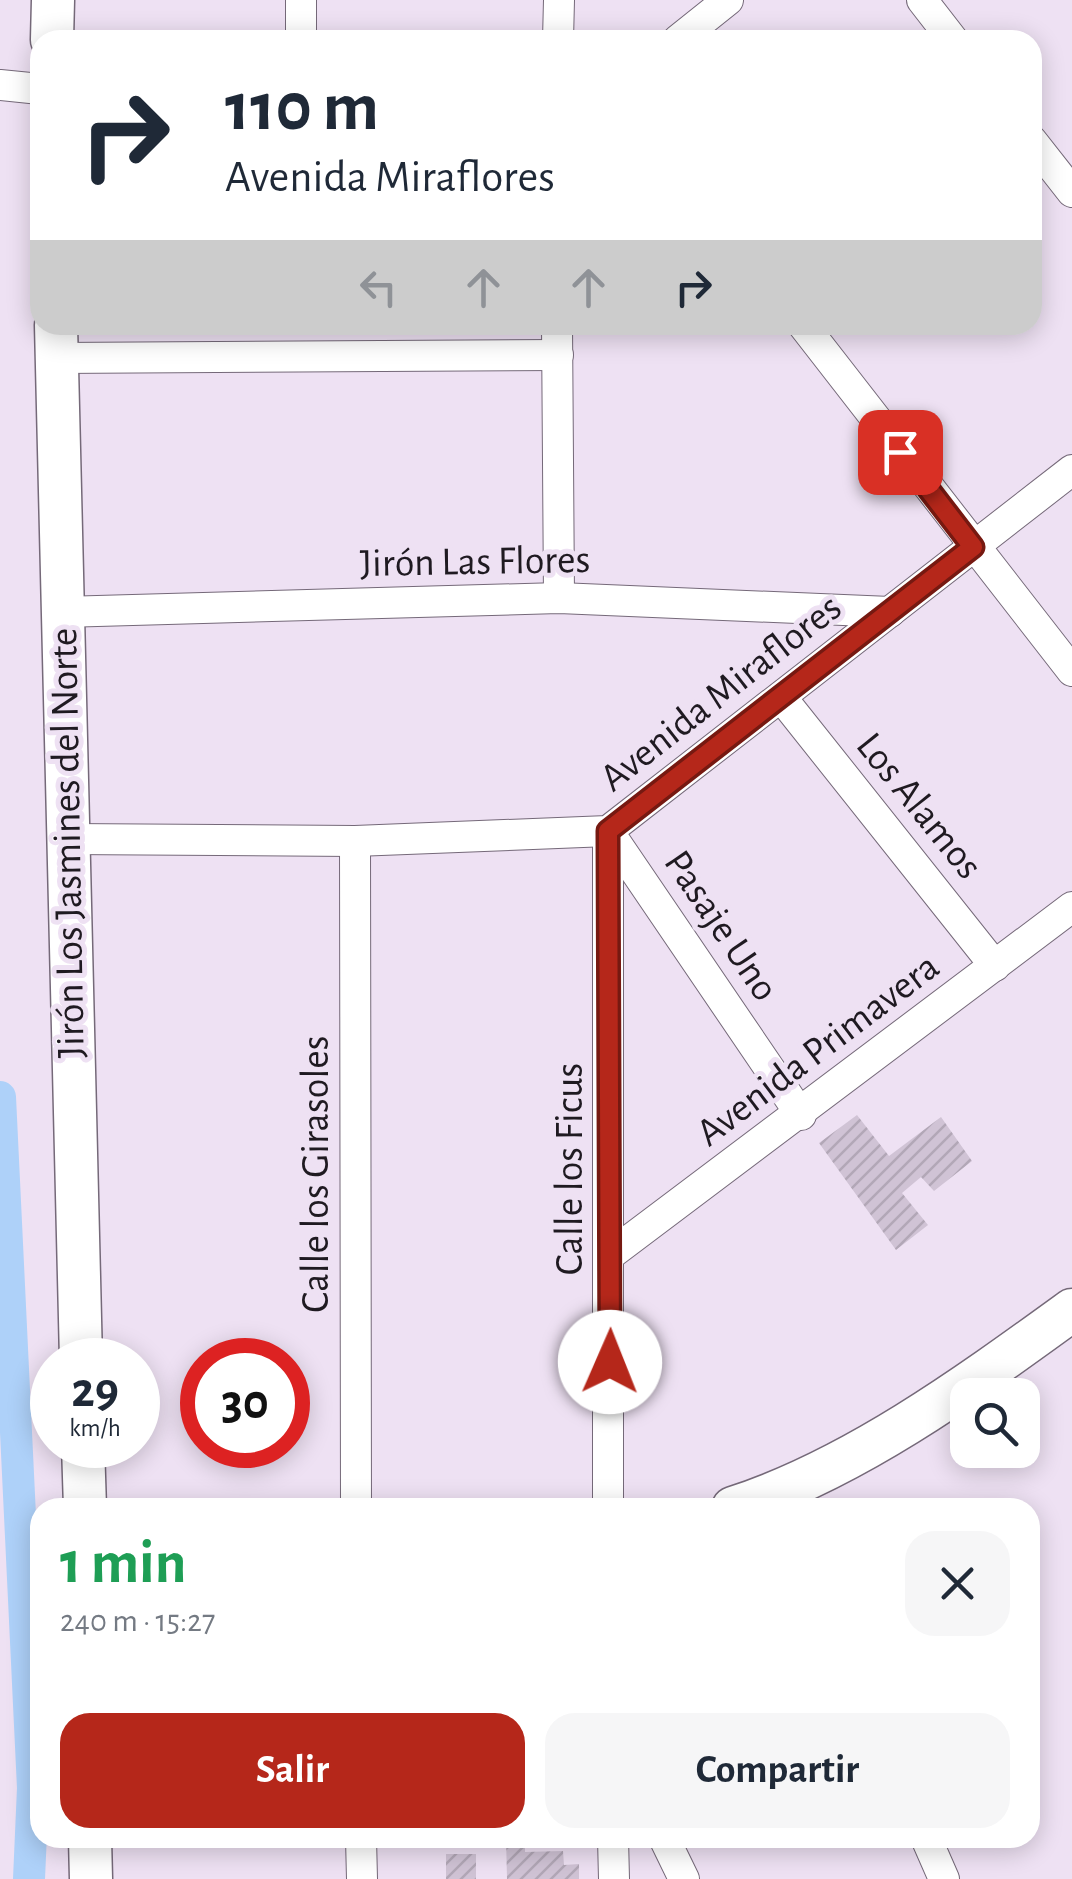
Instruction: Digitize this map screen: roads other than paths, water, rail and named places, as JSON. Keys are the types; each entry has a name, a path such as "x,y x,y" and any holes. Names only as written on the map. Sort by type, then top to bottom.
{"street":[{"path":"52,30 53,0"},
{"path":"302,0 302,30"},
{"path":"690,30 728,0"},
{"path":"922,0 945,30"},
{"path":"0,84 30,88"},
{"path":"1042,154 1072,192"},
{"path":"811,335 1072,671"},
{"path":"56,341 557,340 559,598"},
{"name":"Jirón Los Jasmines del Norte","path":"56,341 80,1338"},
{"name":"Avenida Miraflores","path":"68,839 355,841 608,831 1072,470"},
{"name":"Jirón Las Flores","path":"62,612 559,598 890,612"},
{"name":"Los Alamos","path":"781,696 995,966"},
{"name":"Pasaje Uno","path":"608,831 801,1115"},
{"name":"Calle los Ficus","path":"608,831 608,1498"},
{"name":"Calle los Girasoles","path":"355,841 356,1498"},
{"name":"Avenida Primavera","path":"611,1254 801,1115 1072,907"},
{"path":"791,1498 970,1383 1072,1310"},
{"path":"84,1468 85,1498"},
{"path":"90,1848 91,1879"},
{"path":"361,1848 362,1879"},
{"path":"613,1848 614,1879"},
{"path":"669,1848 684,1879"},
{"path":"930,1848 944,1879"}],"waterway":[{"path":"0,1097 30,1725"},
{"path":"29,1879 30,1848"}]}
